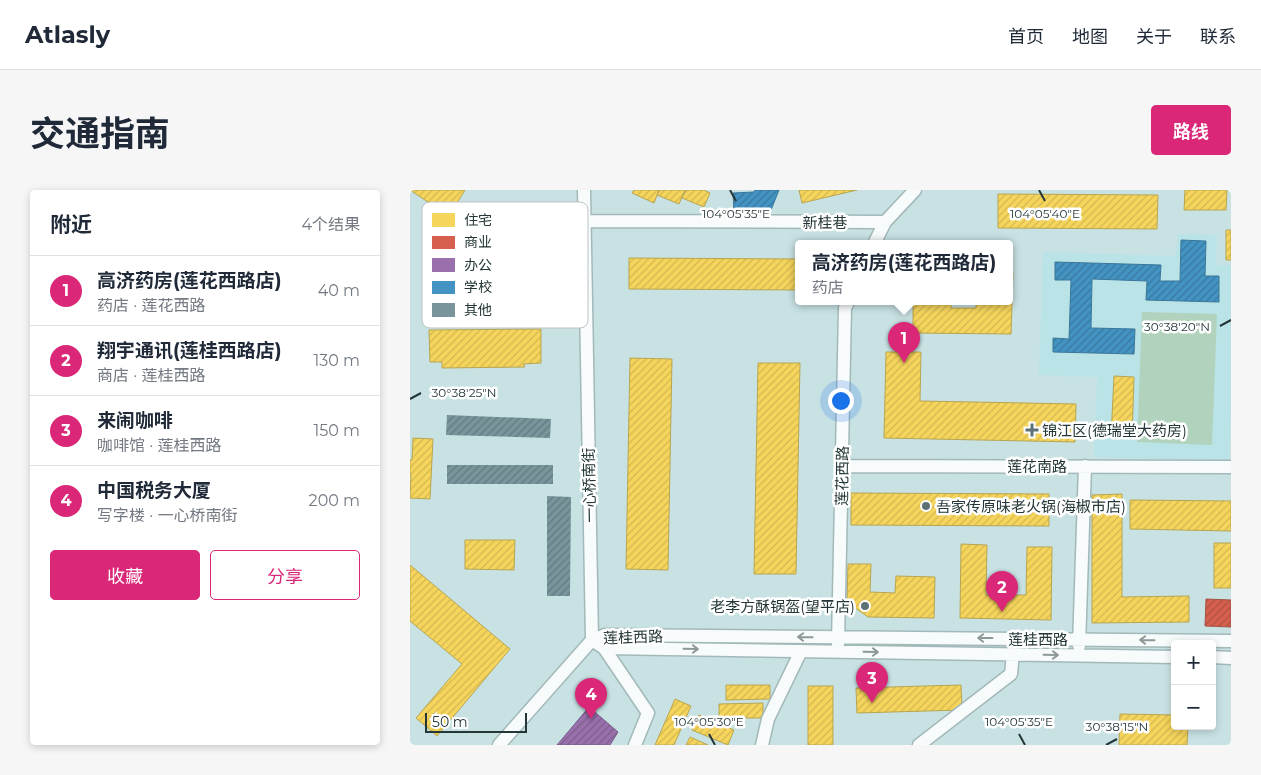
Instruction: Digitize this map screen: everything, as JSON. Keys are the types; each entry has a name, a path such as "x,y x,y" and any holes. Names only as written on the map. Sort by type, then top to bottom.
{"street":[{"path":"876,240 885,222 915,190"},
{"name":"新桂巷","path":"588,221 885,222"},
{"name":"莲花西路","path":"838,652 846,305"},
{"name":"一心桥南街","path":"586,328 592,640"},
{"name":"莲花南路","path":"843,466 1231,467"},
{"path":"1078,655 1085,466"},
{"name":"莲桂西路","path":"592,640 606,635 1231,641"},
{"path":"499,745 592,640"},
{"name":"莲桂西路","path":"592,640 604,648 1171,657"},
{"path":"604,648 648,713 634,745"},
{"path":"762,745 768,719 800,651"},
{"path":"918,745 1011,674 1013,654"},
{"path":"1216,657 1231,658"}],"shaded area":[{"path":"1178,234 1217,235 1216,265 1231,265 1229,461 1094,457 1097,377 1039,375 1043,252 1176,256"}],"green space":[{"path":"1142,312 1217,314 1212,445 1137,442"}],"building: 住宅":[{"path":"410,190 465,190 458,202 428,202"},
{"path":"634,190 659,190 654,203 632,193"},
{"path":"660,190 685,190 679,204 657,195"},
{"path":"686,190 704,190 710,193 704,207 682,198"},
{"path":"799,190 857,190 802,203"},
{"path":"1185,190 1227,190 1226,210 1184,210"},
{"path":"998,194 1158,195 1157,229 998,228"},
{"path":"1226,230 1231,230 1231,260 1226,260"},
{"path":"629,258 795,259 795,290 629,289"},
{"path":"913,305 951,305 951,308 976,308 976,305 1012,305 1011,334 913,333"},
{"path":"541,329 541,363 523,364 525,367 442,368 442,362 430,362 429,330"},
{"path":"886,352 921,352 920,401 1076,404 1075,442 884,438"},
{"path":"630,358 672,359 668,570 626,569"},
{"path":"758,363 800,363 796,574 754,574"},
{"path":"1114,376 1134,377 1132,438 1111,437"},
{"path":"413,438 433,439 430,499 410,498 410,460 412,460"},
{"path":"851,493 1049,494 1049,526 851,525"},
{"path":"1122,494 1122,597 1189,596 1189,622 1092,623 1092,495"},
{"path":"1130,500 1231,501 1231,531 1130,529"},
{"path":"465,540 515,540 514,570 465,569"},
{"path":"1214,543 1231,543 1231,588 1214,588"},
{"path":"961,544 987,545 986,595 1026,595 1027,547 1052,547 1051,620 960,618"},
{"path":"848,564 871,564 870,592 895,593 896,576 935,577 934,618 868,617 847,602"},
{"path":"410,565 510,649 437,736 416,718 462,664 410,621"},
{"path":"726,685 770,685 770,699 726,700"},
{"path":"961,685 962,710 857,713 856,688"},
{"path":"808,686 833,686 833,745 808,745"},
{"path":"675,699 691,706 674,745 655,745"},
{"path":"763,703 763,718 719,718 719,704"},
{"path":"1120,714 1171,715 1171,730 1188,730 1187,745 1119,745"},
{"path":"699,715 734,730 728,745 692,730"},
{"path":"690,737 708,745 686,745"}],"building: 商业":[{"path":"1206,599 1231,600 1231,627 1205,626"}],"building: 办公":[{"path":"589,707 618,732 610,745 557,745"}],"building: 学校":[{"path":"755,190 779,190 771,210 734,211 733,193 754,192"},
{"path":"1181,240 1206,241 1205,276 1219,276 1219,302 1146,300 1147,281 1092,279 1091,328 1135,329 1134,354 1053,352 1053,338 1069,339 1071,280 1055,280 1055,262 1161,265 1160,281 1180,281"}],"building: 其他":[{"path":"447,415 551,419 550,438 446,435"},
{"path":"447,465 553,465 553,484 447,484"},
{"path":"547,496 571,497 570,596 547,596"}],"place":[{"name":"高济药房(莲花西路店)","path":"904,363"},
{"name":"锦江区(德瑞堂大药房)","path":"1032,430"},
{"name":"吾家传原味老火锅(海椒市店)","path":"926,506"},
{"name":"老李方酥锅盔(望平店)","path":"865,606"},
{"name":"翔宇通讯(莲桂西路店)","path":"1002,612"},
{"name":"来闹咖啡","path":"872,703"},
{"name":"中国税务大厦","path":"591,719"}]}
